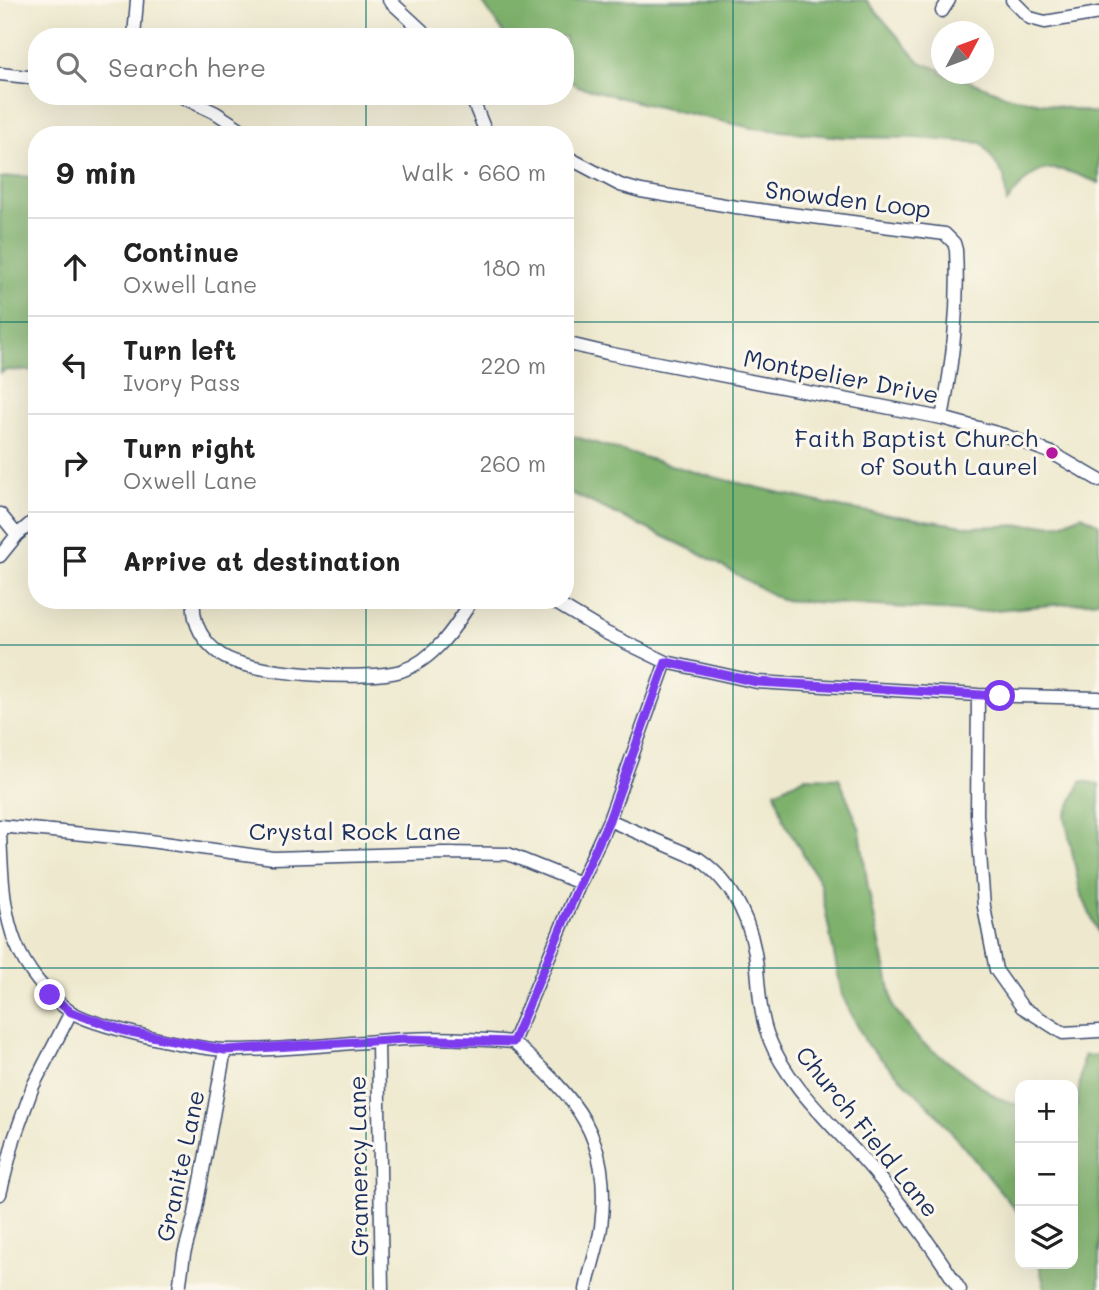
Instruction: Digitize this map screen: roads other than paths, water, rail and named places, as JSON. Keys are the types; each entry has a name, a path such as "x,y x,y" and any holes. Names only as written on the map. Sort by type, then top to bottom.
{"street":[{"path":"135,28 137,0"},
{"path":"389,0 419,28"},
{"path":"1012,0 1030,18 1045,22 1099,13"},
{"path":"0,74 28,77"},
{"path":"199,105 236,126"},
{"path":"475,105 483,126"},
{"name":"Snowden Loop","path":"574,161 620,185 641,191 736,207 945,234 954,243 956,250 957,310 955,343 942,418"},
{"name":"Montpelier Drive","path":"574,345 942,418 1004,435 1052,453 1099,480"},
{"path":"0,514 17,535"},
{"path":"0,556 28,526"},
{"path":"193,609 198,630 223,657 264,668 351,676 381,675 402,670 421,661 447,636 466,609"},
{"path":"566,609 606,634 666,662 757,682 978,695 1099,698"},
{"path":"513,1042 609,820 666,662"},
{"path":"978,695 977,814 984,907 996,970 1022,1007 1063,1033 1099,1031"},
{"name":"Church Field Lane","path":"609,820 699,859 723,880 745,916 752,935 759,999 767,1034 781,1062 806,1096 907,1211 960,1290"},
{"name":"Crystal Rock Lane","path":"0,826 135,839 273,858 443,853 508,854 580,883"},
{"path":"0,834 4,893 9,926 16,945 36,978 50,995 71,1012 125,1031 225,1050 436,1038 513,1042 548,1074 579,1110 599,1155 603,1199 600,1229 586,1290"},
{"path":"0,1194 14,1139 33,1086 71,1012"},
{"name":"Gramercy Lane","path":"378,1042 382,1290"},
{"name":"Granite Lane","path":"179,1290 225,1050"}],"place":[{"name":"Faith Baptist Church of South Laurel","path":"1052,453"}]}
